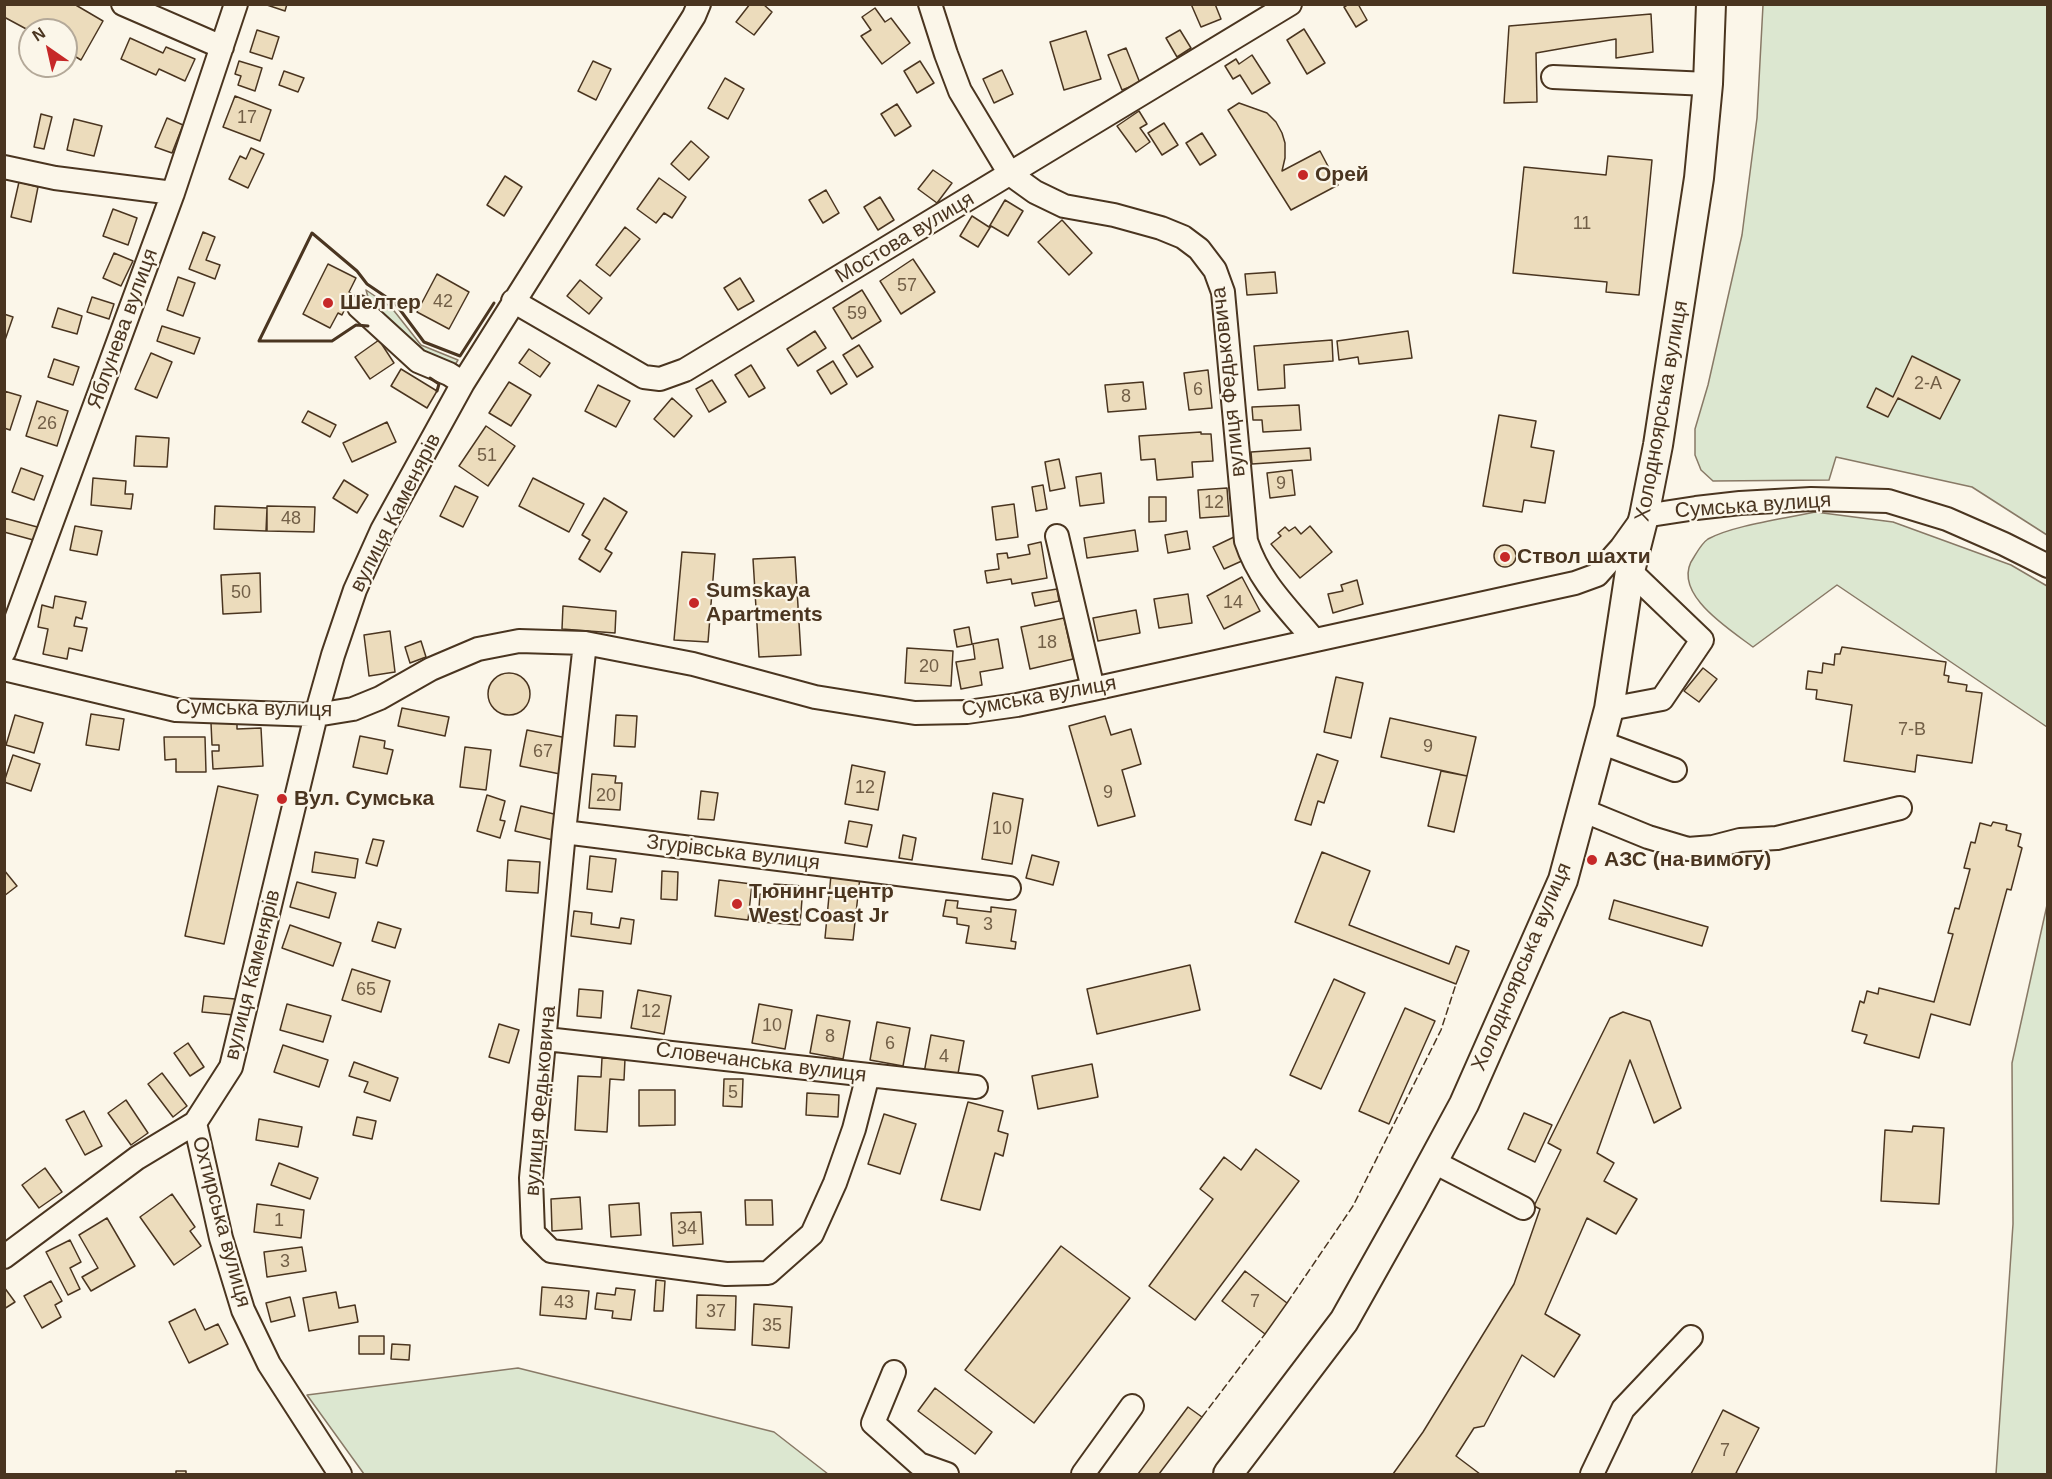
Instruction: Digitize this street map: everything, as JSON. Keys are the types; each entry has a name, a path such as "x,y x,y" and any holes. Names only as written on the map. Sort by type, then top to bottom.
{"main road":[{"name":"Холодноярська вулиця","path":"1228,1474 1344,1321 1434,1162 1464,1104 1563,880 1610,709 1630,571 1644,516 1684,283 1699,178 1708,84 1711,4"}],"street":[{"path":"123,4 222,46"},
{"name":"Яблунева вулиця","path":"4,652 173,193 236,4"},
{"name":"вулиця Каменярів","path":"4,1257 137,1158 195,1123 231,1068 316,715 355,590 382,530 462,383 694,16 699,4"},
{"name":"вулиця Федьковича","path":"930,4 960,91 1010,174 1035,192 1064,206 1114,215 1161,228 1183,237 1199,249 1215,270 1223,292 1246,542 1252,561 1265,584 1314,640"},
{"name":"Мостова вулиця","path":"513,301 644,377 660,379 685,370 1290,4"},
{"path":"1553,77 1708,84"},
{"path":"4,167 55,178 173,193"},
{"path":"359,307 418,362 449,374 462,383"},
{"name":"Сумська вулиця","path":"4,669 176,710 316,715 353,709 380,698 431,669 478,649 519,641 585,643 693,664 815,697 915,713 977,710 1017,705 1093,689 1575,583 1597,575 1621,548 1644,516 1696,508 1811,499 1888,501 1947,519 2048,566"},
{"path":"1057,536 1093,689"},
{"path":"1610,709 1662,699 1702,640 1630,571"},
{"name":"вулиця Федьковича","path":"585,643 564,832 531,1178 533,1233 551,1251 726,1274 768,1272 812,1234 855,1130 868,1075"},
{"path":"1600,742 1675,770"},
{"path":"1582,810 1648,837 1688,849 1713,848 1740,840 1777,838 1900,808"},
{"name":"Згурівська вулиця","path":"564,832 1009,888"},
{"name":"Словечанська вулиця","path":"546,1039 976,1087"},
{"name":"Охтирська вулиця","path":"195,1123 221,1238 243,1310 269,1364 340,1474"},
{"path":"1434,1162 1523,1208"},
{"path":"1592,1474 1623,1409 1691,1337"},
{"path":"894,1372 873,1423 919,1464 947,1474"},
{"path":"1083,1474 1132,1406"}],"green space":[{"path":"1763,5 2047,5 2047,535 1972,487 1836,457 1829,480 1713,481 1701,470 1695,455 1695,429 1708,385 1742,235 1757,118"},
{"path":"366,290 391,307 421,345 458,360 453,368 419,353 370,304"},
{"path":"1815,512 1893,522 2011,565 2047,586 2047,727 1837,585 1753,647 1717,620 1695,596 1689,583 1688,570 1698,550 1708,539 1745,526"},
{"path":"2047,905 2047,1474 1996,1474 2013,1224 2012,1063"},
{"path":"518,1368 774,1432 828,1474 364,1474 307,1395"}],"building":[{"path":"4,4 74,4 103,21 81,60 78,58 78,18 18,18 18,25 4,17"},
{"path":"264,4 287,4 285,11"},
{"path":"750,4 763,4 772,12 754,35 736,22"},
{"path":"1191,4 1215,4 1221,19 1201,27"},
{"path":"1349,4 1358,4 1367,20 1356,27 1344,7"},
{"path":"875,8 885,22 891,18 910,43 882,64 861,36 871,30 862,17"},
{"path":"1651,14 1653,52 1616,58 1616,39 1536,53 1537,102 1504,103 1509,26"},
{"path":"1304,29 1325,63 1307,74 1287,40"},
{"path":"257,30 279,37 272,59 250,52"},
{"path":"1180,30 1191,48 1177,57 1166,38"},
{"path":"1086,31 1101,79 1064,90 1050,42"},
{"path":"130,38 163,53 166,47 195,59 185,81 159,69 156,75 121,59"},
{"path":"1126,48 1140,83 1122,90 1108,55"},
{"path":"1252,55 1270,83 1252,94 1240,75 1233,79 1225,66 1236,59 1239,64"},
{"path":"239,61 262,68 255,91 238,85 241,76 235,74"},
{"path":"593,61 611,69 596,100 578,91"},
{"path":"920,61 934,83 917,93 904,71"},
{"path":"1002,70 1013,94 994,103 983,79"},
{"path":"284,71 304,78 298,92 279,85"},
{"path":"725,78 744,89 728,119 708,108"},
{"path":"235,96 271,110 260,141 223,127"},
{"path":"1239,103 1267,113 1276,122 1285,143 1282,171 1320,151 1338,185 1291,210 1228,110"},
{"path":"897,104 911,126 895,136 881,114"},
{"path":"1139,111 1147,124 1140,128 1150,142 1136,152 1117,126"},
{"path":"41,114 52,117 44,149 34,147"},
{"path":"167,118 183,125 172,153 155,147"},
{"path":"74,119 102,126 94,156 67,150"},
{"path":"1164,123 1178,145 1162,155 1148,133"},
{"path":"1202,133 1216,155 1200,165 1186,143"},
{"path":"691,141 709,157 689,180 671,164"},
{"path":"251,148 264,154 248,188 229,179 240,156 246,159"},
{"path":"1608,156 1652,160 1639,295 1606,292 1607,282 1513,273 1524,167 1606,175"},
{"path":"933,170 952,183 937,203 918,189"},
{"path":"505,176 522,187 504,216 487,205"},
{"path":"659,178 686,197 672,218 664,213 656,223 637,209"},
{"path":"19,182 38,187 31,222 11,217"},
{"path":"826,190 839,213 823,223 809,200"},
{"path":"880,197 894,220 878,230 864,207"},
{"path":"1005,200 1023,211 1008,236 991,226 978,247 960,236 972,216 989,227"},
{"path":"113,209 137,218 128,245 103,236"},
{"path":"1062,220 1092,253 1069,275 1038,242"},
{"path":"625,227 640,239 610,276 596,265"},
{"path":"203,232 215,237 206,260 220,265 215,279 189,269"},
{"path":"114,253 133,261 121,286 103,278"},
{"path":"913,259 935,292 901,314 880,281"},
{"name":"Шелтер","path":"328,264 356,278 349,292 352,294 342,315 338,313 330,328 303,314"},
{"path":"1275,272 1277,293 1247,295 1245,274"},
{"path":"437,274 469,292 449,329 417,312"},
{"path":"178,277 195,283 183,316 167,310"},
{"path":"740,278 754,301 738,310 724,288"},
{"path":"580,280 602,298 589,314 567,296"},
{"path":"862,290 881,321 852,339 833,308"},
{"path":"92,297 114,304 109,319 87,312"},
{"path":"58,308 82,316 77,334 52,327"},
{"path":"4,314 13,317 4,343"},
{"path":"162,326 200,338 194,354 157,341"},
{"path":"815,331 826,348 798,366 787,349"},
{"path":"1408,331 1412,358 1359,364 1358,357 1339,360 1337,341"},
{"path":"379,340 394,363 370,379 355,357"},
{"path":"1332,340 1333,361 1284,365 1285,388 1258,390 1254,346"},
{"path":"859,345 873,367 857,377 843,355"},
{"path":"529,349 550,363 540,377 519,363"},
{"path":"151,353 172,362 157,398 135,389"},
{"path":"1912,356 1960,380 1940,419 1898,398 1888,417 1867,407 1876,388 1893,397"},
{"path":"54,359 79,367 73,385 48,377"},
{"path":"833,361 847,384 831,394 817,371"},
{"path":"751,365 765,388 749,397 735,375"},
{"path":"401,369 437,391 427,408 391,386"},
{"path":"1208,370 1212,408 1189,410 1184,373"},
{"path":"712,380 726,402 709,412 696,389"},
{"path":"509,382 531,395 511,426 489,413"},
{"path":"1143,382 1146,409 1108,412 1105,385"},
{"path":"598,385 630,401 616,427 585,411"},
{"path":"4,391 21,396 10,430 4,428"},
{"path":"672,398 692,416 674,437 654,419"},
{"path":"37,401 68,411 57,446 26,436"},
{"path":"1299,405 1301,430 1263,432 1262,420 1253,420 1252,407"},
{"path":"308,411 336,425 330,437 302,422"},
{"path":"1499,415 1536,421 1531,447 1554,451 1545,503 1524,500 1522,512 1483,506"},
{"path":"387,422 396,442 352,462 343,443"},
{"path":"486,426 515,446 488,486 459,466"},
{"path":"1201,432 1201,434 1211,434 1213,461 1192,462 1193,477 1157,480 1155,459 1141,460 1139,436"},
{"path":"136,436 169,438 167,467 134,466"},
{"path":"1310,448 1311,460 1252,464 1251,452"},
{"path":"1059,459 1065,488 1050,491 1045,462"},
{"path":"21,468 43,476 34,500 12,492"},
{"path":"1292,470 1295,495 1270,498 1267,473"},
{"path":"1101,473 1104,503 1080,506 1076,477"},
{"path":"93,478 126,481 125,494 133,494 131,509 91,505"},
{"path":"533,478 584,504 569,532 519,506"},
{"path":"344,480 368,495 357,513 333,498"},
{"path":"1043,485 1047,509 1036,511 1032,487"},
{"path":"455,486 478,497 463,527 440,516"},
{"path":"1227,488 1229,516 1200,518 1198,490"},
{"path":"1149,497 1166,497 1166,521 1149,522"},
{"path":"604,498 627,512 605,549 612,553 600,572 579,559 590,540 582,535"},
{"path":"1014,504 1018,537 996,540 992,507"},
{"path":"215,506 267,508 266,531 214,529"},
{"path":"267,506 315,507 314,532 267,531"},
{"path":"4,518 41,528 37,541 4,532"},
{"path":"75,526 102,531 97,555 70,550"},
{"path":"1310,526 1332,552 1300,578 1271,544 1281,536 1278,533 1285,527 1289,531 1295,527 1301,534"},
{"path":"1135,530 1138,551 1087,558 1084,538"},
{"path":"1187,531 1190,549 1168,553 1165,535"},
{"path":"1234,537 1244,560 1224,569 1213,547"},
{"path":"1041,542 1047,578 1012,584 1011,579 987,583 985,571 999,569 997,554 1007,553 1008,558 1030,554 1028,545"},
{"name":"Ствол шахти","path":"1505,545 1513,548 1516,556 1513,564 1505,567 1497,564 1494,556 1497,548"},
{"name":"Sumskaya Apartments","path":"682,552 715,554 708,642 674,640"},
{"path":"795,557 801,655 759,657 753,559"},
{"path":"260,573 261,612 223,614 221,575"},
{"path":"1242,577 1260,611 1224,629 1207,596"},
{"path":"1357,580 1363,604 1333,613 1328,594 1343,591 1341,585"},
{"path":"1057,589 1059,601 1035,606 1032,593"},
{"path":"1188,594 1192,623 1159,628 1154,599"},
{"path":"55,596 86,602 82,619 76,617 74,626 87,628 82,651 69,648 67,659 43,654 48,629 38,627 42,605 53,608"},
{"path":"563,606 616,611 615,633 562,629"},
{"path":"1136,610 1140,633 1098,641 1093,618"},
{"path":"1064,618 1073,659 1030,669 1021,627"},
{"path":"969,627 972,644 998,639 1003,668 980,672 982,685 961,689 956,662 975,659 973,644 957,647 954,630"},
{"path":"390,631 395,672 369,676 364,635"},
{"path":"421,641 426,657 410,663 405,647"},
{"path":"1842,647 1946,662 1944,675 1949,676 1948,682 1967,685 1966,691 1982,693 1972,763 1917,755 1915,772 1844,761 1852,705 1816,699 1817,690 1806,689 1808,671 1822,673 1823,663 1834,665 1835,654 1840,654"},
{"path":"907,648 953,651 951,686 905,683"},
{"path":"1703,668 1717,679 1699,702 1684,691"},
{"path":"509,673 517,674 524,679 529,686 529,702 524,709 517,714 509,715 501,714 494,709 489,702 488,694 489,686 494,679 501,674"},
{"path":"1336,677 1363,683 1351,738 1324,732"},
{"path":"402,708 449,717 445,736 398,726"},
{"path":"91,714 124,719 119,750 86,745"},
{"path":"15,715 43,723 34,753 6,745"},
{"path":"616,715 637,716 635,747 614,746"},
{"path":"1105,716 1111,735 1131,729 1141,764 1122,770 1135,816 1098,826 1069,726"},
{"path":"1390,718 1476,737 1467,776 1381,757"},
{"path":"237,722 237,729 261,728 263,766 213,769 212,751 219,751 219,745 212,745 211,723"},
{"path":"527,730 567,738 560,774 520,766"},
{"path":"360,736 385,741 384,748 393,750 387,774 353,767"},
{"path":"164,737 205,737 206,772 176,772 176,759 165,760"},
{"path":"465,747 491,750 486,790 460,787"},
{"path":"1317,754 1338,761 1324,803 1318,801 1311,825 1295,820"},
{"path":"13,755 40,764 31,791 4,782"},
{"path":"852,765 885,772 878,810 845,804"},
{"path":"1441,771 1467,776 1454,832 1428,826"},
{"path":"592,774 616,776 615,783 622,783 620,810 589,808"},
{"path":"218,786 258,795 224,944 185,936"},
{"path":"701,791 718,793 714,820 698,819"},
{"path":"993,793 1023,799 1012,864 982,859"},
{"path":"487,795 505,801 500,820 505,821 500,838 477,831"},
{"path":"521,806 558,815 553,840 515,831"},
{"path":"849,821 872,825 867,847 845,843"},
{"path":"1993,822 2007,825 2006,830 2021,834 2018,846 2022,848 2011,890 2007,889 1970,1025 1931,1014 1919,1058 1864,1043 1867,1035 1852,1031 1860,1001 1864,1003 1867,991 1878,994 1879,988 1934,1002 1953,934 1948,933 1955,908 1959,909 1970,869 1964,868 1971,842 1975,843 1980,823 1991,826"},
{"path":"903,835 916,838 912,860 899,858"},
{"path":"373,839 384,841 377,866 366,863"},
{"path":"315,852 358,859 355,878 312,872"},
{"path":"1322,852 1370,871 1349,925 1449,964 1456,946 1469,951 1456,984 1295,922"},
{"path":"1032,855 1059,862 1053,885 1026,878"},
{"path":"590,856 616,859 612,892 587,889"},
{"path":"508,860 540,862 538,893 506,891"},
{"path":"4,870 17,886 4,896"},
{"path":"662,871 678,872 677,900 661,899"},
{"path":"831,875 860,877 853,940 825,938"},
{"path":"719,880 752,884 748,920 715,916"},
{"path":"297,882 336,893 329,918 290,907"},
{"path":"774,884 803,886 800,925 758,922 760,894 773,895"},
{"path":"946,900 958,901 957,908 991,912 991,907 1016,910 1011,941 1016,942 1015,949 966,943 969,926 957,924 957,918 943,916"},
{"path":"1614,900 1708,927 1702,946 1609,919"},
{"path":"574,911 592,913 591,924 619,928 621,918 634,920 631,944 571,936"},
{"path":"378,922 401,929 395,948 372,941"},
{"path":"290,925 341,943 333,966 282,948"},
{"path":"1190,965 1200,1010 1097,1034 1087,989"},
{"path":"352,969 390,981 381,1012 342,1000"},
{"path":"1334,979 1365,993 1321,1089 1290,1075"},
{"path":"579,989 603,991 601,1018 577,1016"},
{"path":"638,990 671,996 664,1034 631,1028"},
{"path":"204,996 235,999 234,1015 202,1012"},
{"path":"287,1004 331,1016 323,1042 280,1030"},
{"path":"759,1004 792,1010 785,1049 752,1043"},
{"path":"1405,1008 1435,1021 1389,1124 1359,1111"},
{"path":"1623,1012 1650,1021 1681,1108 1654,1123 1630,1060 1597,1153 1614,1163 1604,1181 1637,1199 1616,1234 1587,1218 1545,1314 1580,1335 1554,1377 1522,1355 1484,1426 1474,1428 1456,1456 1480,1474 1393,1474 1423,1432 1514,1284 1540,1209 1534,1206 1561,1150 1548,1143 1610,1018"},
{"path":"817,1015 850,1021 843,1059 810,1053"},
{"path":"877,1022 910,1028 903,1066 870,1060"},
{"path":"499,1024 519,1030 509,1063 489,1057"},
{"path":"931,1035 964,1041 957,1079 924,1073"},
{"path":"188,1043 204,1067 190,1076 174,1053"},
{"path":"283,1045 328,1060 319,1087 274,1072"},
{"path":"602,1058 625,1059 624,1080 610,1079 607,1132 575,1130 578,1076 601,1077"},
{"path":"354,1062 398,1078 390,1101 364,1092 368,1082 349,1076"},
{"path":"1092,1064 1098,1097 1038,1109 1032,1076"},
{"path":"162,1073 187,1106 173,1117 148,1084"},
{"path":"724,1079 743,1079 742,1107 723,1106"},
{"path":"639,1090 675,1090 675,1125 639,1126"},
{"path":"807,1093 839,1095 838,1117 806,1115"},
{"path":"126,1100 148,1133 131,1145 108,1113"},
{"path":"968,1102 1003,1111 998,1131 1008,1134 1003,1156 995,1153 980,1210 941,1200"},
{"path":"84,1111 102,1146 85,1155 66,1120"},
{"path":"1524,1113 1552,1125 1535,1162 1508,1149"},
{"path":"884,1114 916,1124 900,1174 868,1164"},
{"path":"357,1117 376,1121 372,1139 353,1135"},
{"path":"259,1119 302,1127 298,1147 256,1140"},
{"path":"1913,1126 1944,1128 1939,1204 1881,1201 1885,1130 1912,1132"},
{"path":"1256,1149 1299,1181 1195,1320 1149,1286 1213,1199 1200,1189 1224,1157 1241,1170"},
{"path":"279,1163 318,1178 310,1199 271,1185"},
{"path":"45,1168 62,1192 39,1208 22,1185"},
{"path":"172,1194 195,1227 190,1231 201,1246 174,1265 140,1217"},
{"path":"580,1197 582,1229 552,1231 551,1199"},
{"path":"745,1200 772,1200 773,1225 746,1225"},
{"path":"639,1203 641,1235 611,1237 609,1205"},
{"path":"257,1204 304,1210 301,1238 254,1232"},
{"path":"701,1212 703,1244 673,1246 671,1213"},
{"path":"107,1218 135,1266 91,1291 82,1277 98,1268 79,1235"},
{"path":"70,1240 81,1262 70,1268 80,1289 68,1295 46,1252"},
{"path":"1061,1246 1130,1298 1034,1423 965,1370"},
{"path":"302,1247 306,1271 267,1277 264,1252"},
{"path":"1245,1271 1287,1303 1265,1334 1222,1301"},
{"path":"656,1280 665,1281 663,1311 654,1311"},
{"path":"51,1281 62,1301 55,1305 61,1317 42,1328 24,1296"},
{"path":"4,1287 15,1302 4,1309"},
{"path":"542,1287 589,1291 586,1319 540,1315"},
{"path":"616,1288 635,1290 631,1320 612,1318 613,1311 595,1309 597,1293 615,1295"},
{"path":"336,1292 339,1308 355,1305 358,1322 309,1331 303,1298"},
{"path":"697,1295 736,1296 735,1330 696,1328"},
{"path":"290,1297 295,1316 271,1322 266,1303"},
{"path":"754,1304 792,1307 789,1348 752,1345"},
{"path":"195,1309 205,1330 218,1324 228,1344 189,1363 169,1322"},
{"path":"359,1336 384,1336 384,1354 359,1354"},
{"path":"392,1344 410,1345 409,1360 391,1359"},
{"path":"935,1388 992,1432 975,1454 918,1411"},
{"path":"1188,1407 1202,1417 1159,1474 1138,1474"},
{"path":"1723,1410 1759,1428 1736,1473 1739,1474 1691,1474"},
{"path":"176,1471 186,1471 186,1474 176,1474"}],"fence":[{"path":"1287,1303 1353,1206 1441,1030 1456,984"},
{"path":"1202,1417 1265,1334"}],"wall":[{"path":"368,326 356,325 332,341 259,341 312,233 357,271 367,284 395,303 424,342 460,356 494,303"},
{"path":"430,378 439,384 437,391"}],"place":[{"name":"Орей","path":"1303,175"},
{"name":"Шелтер","path":"328,303"},
{"name":"Ствол шахти","path":"1505,557"},
{"name":"Sumskaya Apartments","path":"694,603"},
{"name":"Вул. Сумська","path":"282,799"},
{"name":"АЗС (на вимогу)","path":"1592,860"},
{"name":"Тюнинг-центр West Coast Jr","path":"737,904"}]}
